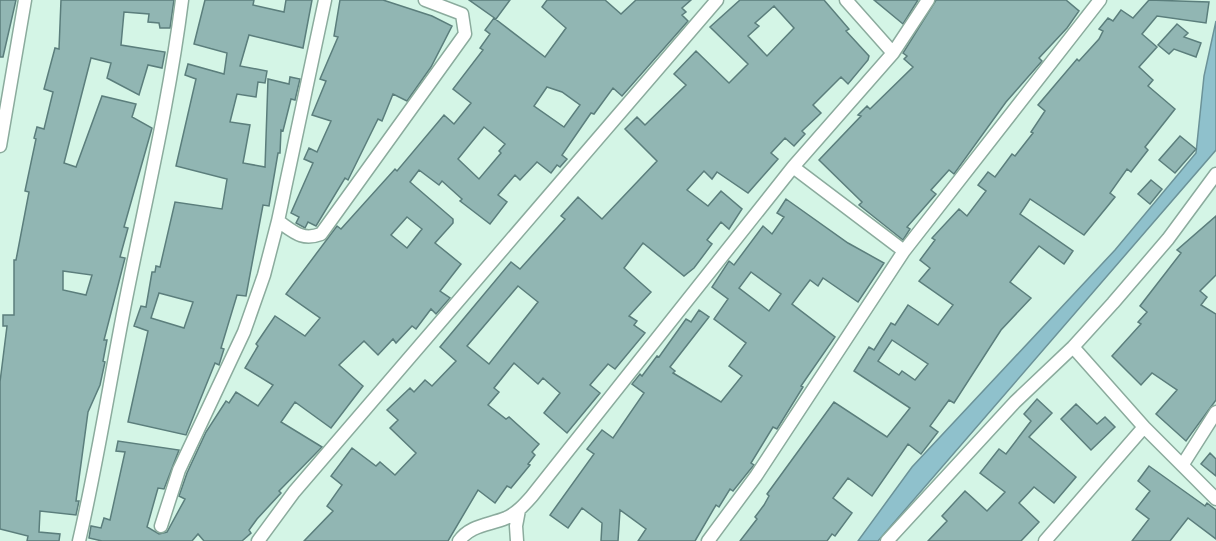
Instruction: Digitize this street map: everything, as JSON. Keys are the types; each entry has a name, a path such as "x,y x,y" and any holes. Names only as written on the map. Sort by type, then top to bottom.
{"street":[{"path":"0,146 25,0"},
{"path":"79,541 101,445 124,310 161,130 182,0"},
{"path":"161,526 179,470 244,332 264,275 278,221 325,0"},
{"path":"278,221 301,237 307,238 321,234 465,34 462,15 425,0"},
{"path":"258,541 294,492 717,0"},
{"path":"846,0 893,53"},
{"path":"459,541 463,534 478,525 507,518 519,510 792,167 893,53 928,0"},
{"path":"708,541 756,476 904,251 1100,0"},
{"path":"792,167 904,251"},
{"path":"887,541 1016,402 1073,347 1168,238 1216,174"},
{"path":"1073,347 1144,427 1216,499"},
{"path":"1183,464 1216,412"},
{"path":"1046,541 1144,427"},
{"path":"517,541 516,526 519,510"}],"water":[{"path":"1216,21 1216,150 878,541 858,541 912,467 1115,250 1196,153 1204,76"}],"building":[{"path":"0,0 16,0 3,57 0,57"},
{"path":"61,0 174,0 170,28 160,28 159,23 148,22 149,14 124,12 121,45 165,52 162,68 148,65 139,95 107,78 111,63 91,58 64,163 76,167 102,96 136,104 132,117 152,128 124,227 128,228 120,257 125,258 104,340 107,340 100,385 88,412 76,515 40,511 39,532 60,534 59,541 27,541 28,536 0,529 0,382 7,326 3,326 3,315 14,315 14,260 16,260 29,192 25,191 37,127 44,129 53,92 44,89 55,48 59,49","holes":["63,271 92,275 86,295 63,290"]},
{"path":"205,0 254,0 253,5 284,12 286,0 312,0 303,48 249,35 240,66 267,71 265,83 258,82 256,97 237,94 230,122 250,125 243,163 265,167 268,79 289,84 290,77 300,79 295,100 291,99 283,131 281,130 280,153 278,153 269,206 263,205 246,296 237,295 221,348 224,349 219,365 215,363 186,435 128,422 148,331 134,326 141,306 146,307 152,272 155,272 156,266 160,267 175,202 222,209 227,179 176,166 196,79 185,75 188,64 224,74 227,53 194,44","holes":["159,293 193,302 184,328 151,318"]},
{"path":"340,0 383,0 432,16 452,26 431,67 407,101 393,94 382,121 378,119 348,180 345,178 316,226 308,222 305,228 296,223 299,217 291,213 313,163 304,159 309,148 317,152 331,121 312,115 326,81 320,79 338,37 334,36"},
{"path":"469,0 510,0 496,19"},
{"path":"547,0 605,0 621,14 636,0 691,0 682,8 686,12 682,15 688,21 622,96 613,88 594,114 591,113 562,155 567,159 560,167 557,165 551,173 537,162 520,180 515,175 498,195 507,202 490,224 460,201 462,199 442,181 439,185 419,170 410,182 453,219 453,223 435,243 461,264 440,291 450,298 436,314 431,309 416,329 412,326 396,343 393,339 378,355 364,341 339,365 363,386 331,428 295,402 281,422 322,447 279,491 281,493 249,530 251,533 242,541 204,541 198,534 192,541 102,541 89,538 91,526 101,528 104,518 110,520 125,452 116,451 118,441 179,450 164,489 158,488 147,527 159,534 167,532 185,499 179,496 187,473 206,432 226,401 229,403 236,392 258,406 273,385 245,368 258,346 256,344 275,316 305,336 320,318 286,294 337,226 341,229 395,169 397,171 444,115 454,124 471,103 453,89 483,50 480,48 490,34 485,30 494,18 545,57 566,28 542,7","holes":["547,87 562,92 580,105 564,127 534,106","484,127 505,144 499,151 501,153 479,179 458,159","407,217 422,229 407,248 391,235"]},
{"path":"740,0 824,0 849,29 846,31 869,56 848,84 841,77 813,105 821,113 802,131 805,134 794,146 785,138 771,153 778,159 748,193 717,172 712,179 704,171 687,190 708,206 721,191 742,209 729,229 721,222 707,240 712,244 694,268 684,276 643,243 624,268 651,292 629,316 637,321 634,325 645,333 615,369 608,364 590,385 600,393 567,433 544,413 560,393 543,378 538,384 514,363 494,388 499,392 488,405 506,419 509,417 539,444 532,452 535,455 528,464 530,465 511,488 507,486 495,503 478,490 448,541 304,541 333,511 327,506 342,485 331,476 352,448 376,466 380,462 395,475 416,453 390,428 398,420 387,410 410,388 414,392 425,380 432,386 456,361 440,347 511,262 520,269 565,219 561,216 578,197 602,219 657,161 625,129 637,117 645,125 686,85 674,74 696,51 729,83 748,64 710,27","holes":["774,6 794,28 767,56 748,36 759,26 755,23","518,286 538,302 489,364 467,346"]},
{"path":"874,0 918,0 903,24"},
{"path":"936,0 1066,0 1079,11 1067,28 1039,58 1042,61 1006,102 954,174 949,170 931,190 936,194 907,227 910,229 903,240 859,205 862,202 819,160 861,116 858,115 867,106 870,109 913,67 904,59 907,56 903,53"},
{"path":"1149,0 1209,2 1206,23 1157,16 1142,34 1157,47 1139,67 1153,80 1148,86 1175,109 1145,147 1148,150 1131,172 1127,169 1110,193 1115,197 1084,235 1030,199 1020,214 1073,251 1064,264 1039,246 1010,282 1031,298 1001,330 954,403 949,400 930,426 938,432 921,454 908,444 872,496 848,478 833,498 852,513 835,536 832,534 827,541 740,541 757,519 755,517 769,496 767,494 834,402 887,437 910,408 854,371 869,347 874,350 891,323 895,325 908,305 938,325 953,305 919,281 930,268 920,260 935,240 932,238 959,209 967,216 986,191 978,185 988,172 995,177 1012,154 1015,156 1033,133 1031,132 1045,111 1038,105 1077,59 1079,61 1099,39 1103,31 1099,29 1108,18 1113,21 1121,10 1133,18","holes":["892,340 928,364 915,380 902,371 899,375 878,361"]},
{"path":"1177,24 1188,33 1184,37 1201,43 1196,57 1174,49 1169,54 1158,45"},
{"path":"1180,136 1196,149 1175,173 1159,160"},
{"path":"1151,180 1162,189 1150,204 1138,194"},
{"path":"786,199 848,243 884,263 858,302 823,278 818,286 810,280 792,304 835,337 801,386 803,387 777,429 773,427 751,463 754,465 733,491 730,489 719,507 716,505 695,541 638,541 646,529 620,510 618,541 601,541 602,523 582,508 568,528 550,515 594,454 587,449 602,430 613,438 644,393 632,384 640,374 642,376 657,356 659,357 686,319 691,322 699,310 709,317 670,367 675,371 673,373 721,402 742,376 729,366 746,343 714,319 728,299 712,287 729,261 734,265 763,226 772,234 784,217 777,213","holes":["751,272 781,294 769,311 739,288"]},
{"path":"1216,216 1216,275 1200,291 1207,297 1201,305 1216,314 1216,400 1186,441 1156,414 1177,390 1152,373 1141,385 1112,356 1141,324 1138,322 1147,312 1140,306 1181,253 1177,250"},
{"path":"1037,399 1052,413 1029,437 1076,477 1054,503 1034,487 1019,503 1039,522 1021,541 928,541 947,521 942,516 965,491 987,511 1005,492 980,473 999,449 1006,454 1031,421 1024,414"},
{"path":"1076,404 1097,424 1105,417 1115,427 1091,450 1061,419"},
{"path":"1210,453 1216,459 1216,476 1201,464"},
{"path":"1149,466 1205,506 1207,503 1216,510 1216,539 1188,518 1170,541 1132,541 1149,519 1136,509 1150,491 1138,481"}]}
